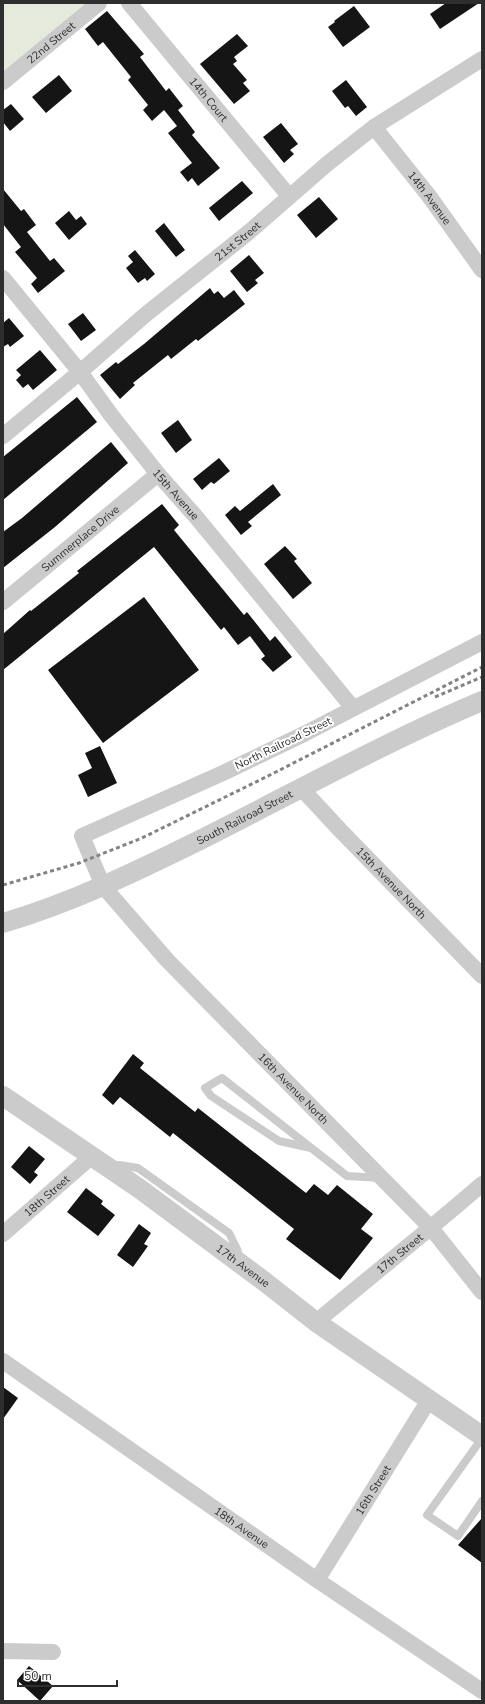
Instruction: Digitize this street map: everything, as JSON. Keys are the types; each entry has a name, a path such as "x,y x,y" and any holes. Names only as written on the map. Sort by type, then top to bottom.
{"street":[{"name":"22nd Street","path":"3,82 99,3"},
{"name":"14th Court","path":"129,3 289,196"},
{"name":"21st Street","path":"3,436 80,372 145,315 249,232 289,196 374,127 482,59"},
{"name":"14th Avenue","path":"374,127 429,196 482,270"},
{"name":"15th Avenue","path":"3,278 80,372 110,415 158,474 197,518 353,708"},
{"name":"Summerplace Drive","path":"3,602 158,474"},
{"name":"North Railroad Street","path":"82,836 223,773 304,734 482,642"},
{"name":"South Railroad Street","path":"3,923 48,908 103,886 174,853 407,735 482,701"},
{"name":"15th Avenue North","path":"301,788 482,976"},
{"name":"16th Avenue North","path":"82,836 103,886 167,960 431,1228 482,1292"},
{"name":"17th Avenue","path":"3,1096 140,1189 316,1322 482,1437"},
{"name":"18th Street","path":"3,1234 99,1162"},
{"name":"17th Street","path":"316,1322 431,1228 482,1184"},
{"name":"18th Avenue","path":"3,1361 317,1580 482,1691"},
{"name":"16th Street","path":"317,1580 429,1400"},
{"path":"3,1652 53,1652"}],"lane":[{"path":"311,1148 278,1141 211,1096 205,1088 222,1078 347,1176 383,1178"},
{"path":"482,1437 427,1515 458,1536 482,1501"}],"shaded area":[{"path":"3,3 89,3 3,74"}],"building":[{"path":"446,3 479,3 440,29 430,14"},
{"path":"354,6 370,27 343,47 328,27"},
{"path":"107,11 144,54 140,57 166,91 169,88 183,106 178,110 195,132 192,135 220,168 198,186 192,178 188,182 180,172 192,163 168,133 177,126 164,110 152,121 143,110 148,105 128,80 131,77 103,42 98,46 85,29"},
{"path":"237,34 248,46 234,57 237,61 233,64 247,80 243,83 250,91 234,104 200,64"},
{"path":"59,75 72,91 46,113 32,97"},
{"path":"346,80 367,107 356,116 348,106 345,108 332,91"},
{"path":"11,104 24,119 10,131 3,122 3,110"},
{"path":"281,123 298,144 290,150 294,154 284,163 263,137"},
{"path":"242,181 253,193 219,221 209,208"},
{"path":"3,189 21,211 24,209 36,225 27,232 50,261 54,258 65,271 38,293 31,284 37,278 15,252 21,247 3,224"},
{"path":"319,197 338,219 316,238 297,215"},
{"path":"69,211 76,220 81,216 87,224 69,240 55,223"},
{"path":"164,223 185,250 176,257 155,231"},
{"path":"135,250 155,274 147,281 145,278 138,283 126,268 133,262 128,256"},
{"path":"249,255 264,273 255,280 258,283 247,292 230,271"},
{"path":"210,288 214,294 218,291 224,298 234,290 245,304 198,341 196,339 171,359 168,355 133,383 135,385 120,399 100,375 116,362 118,364 144,344"},
{"path":"83,313 96,330 81,341 68,324"},
{"path":"9,318 24,336 10,347 8,344 3,347 3,323"},
{"path":"40,350 57,370 33,390 28,384 23,388 16,380 21,375 16,370"},
{"path":"77,397 97,422 3,500 3,457"},
{"path":"178,420 192,440 176,453 161,433"},
{"path":"111,442 128,463 55,527 3,568 3,532 22,518"},
{"path":"219,458 230,471 214,484 211,482 202,490 193,479"},
{"path":"273,484 281,495 248,522 252,526 241,535 225,515 235,506 240,511"},
{"path":"162,504 179,525 174,530 244,615 247,612 270,641 275,636 292,657 273,672 261,659 265,656 250,636 238,645 224,627 221,630 154,547 3,670 3,634 30,610 31,611 79,573 77,571"},
{"path":"285,546 297,559 294,561 312,583 293,599 264,564"},
{"path":"144,597 199,670 103,743 48,670"},
{"path":"100,746 117,783 88,797 78,775 92,768 85,753"},
{"path":"133,1054 144,1063 140,1068 195,1112 198,1108 306,1193 314,1184 328,1195 337,1185 373,1214 361,1229 373,1238 340,1280 286,1239 294,1229 173,1133 170,1137 120,1097 113,1105 102,1095"},
{"path":"29,1146 45,1159 34,1172 38,1175 30,1184 11,1167"},
{"path":"86,1188 103,1201 101,1204 115,1215 98,1236 67,1212"},
{"path":"139,1224 151,1233 144,1244 148,1246 133,1267 117,1255"},
{"path":"3,1387 18,1398 3,1419"},
{"path":"482,1518 482,1563 458,1545"},
{"path":"29,1666 53,1686 40,1701 17,1680"}],"railway":[{"path":"3,885 79,863 142,838 270,775 482,667"},
{"path":"435,697 482,677"}]}
